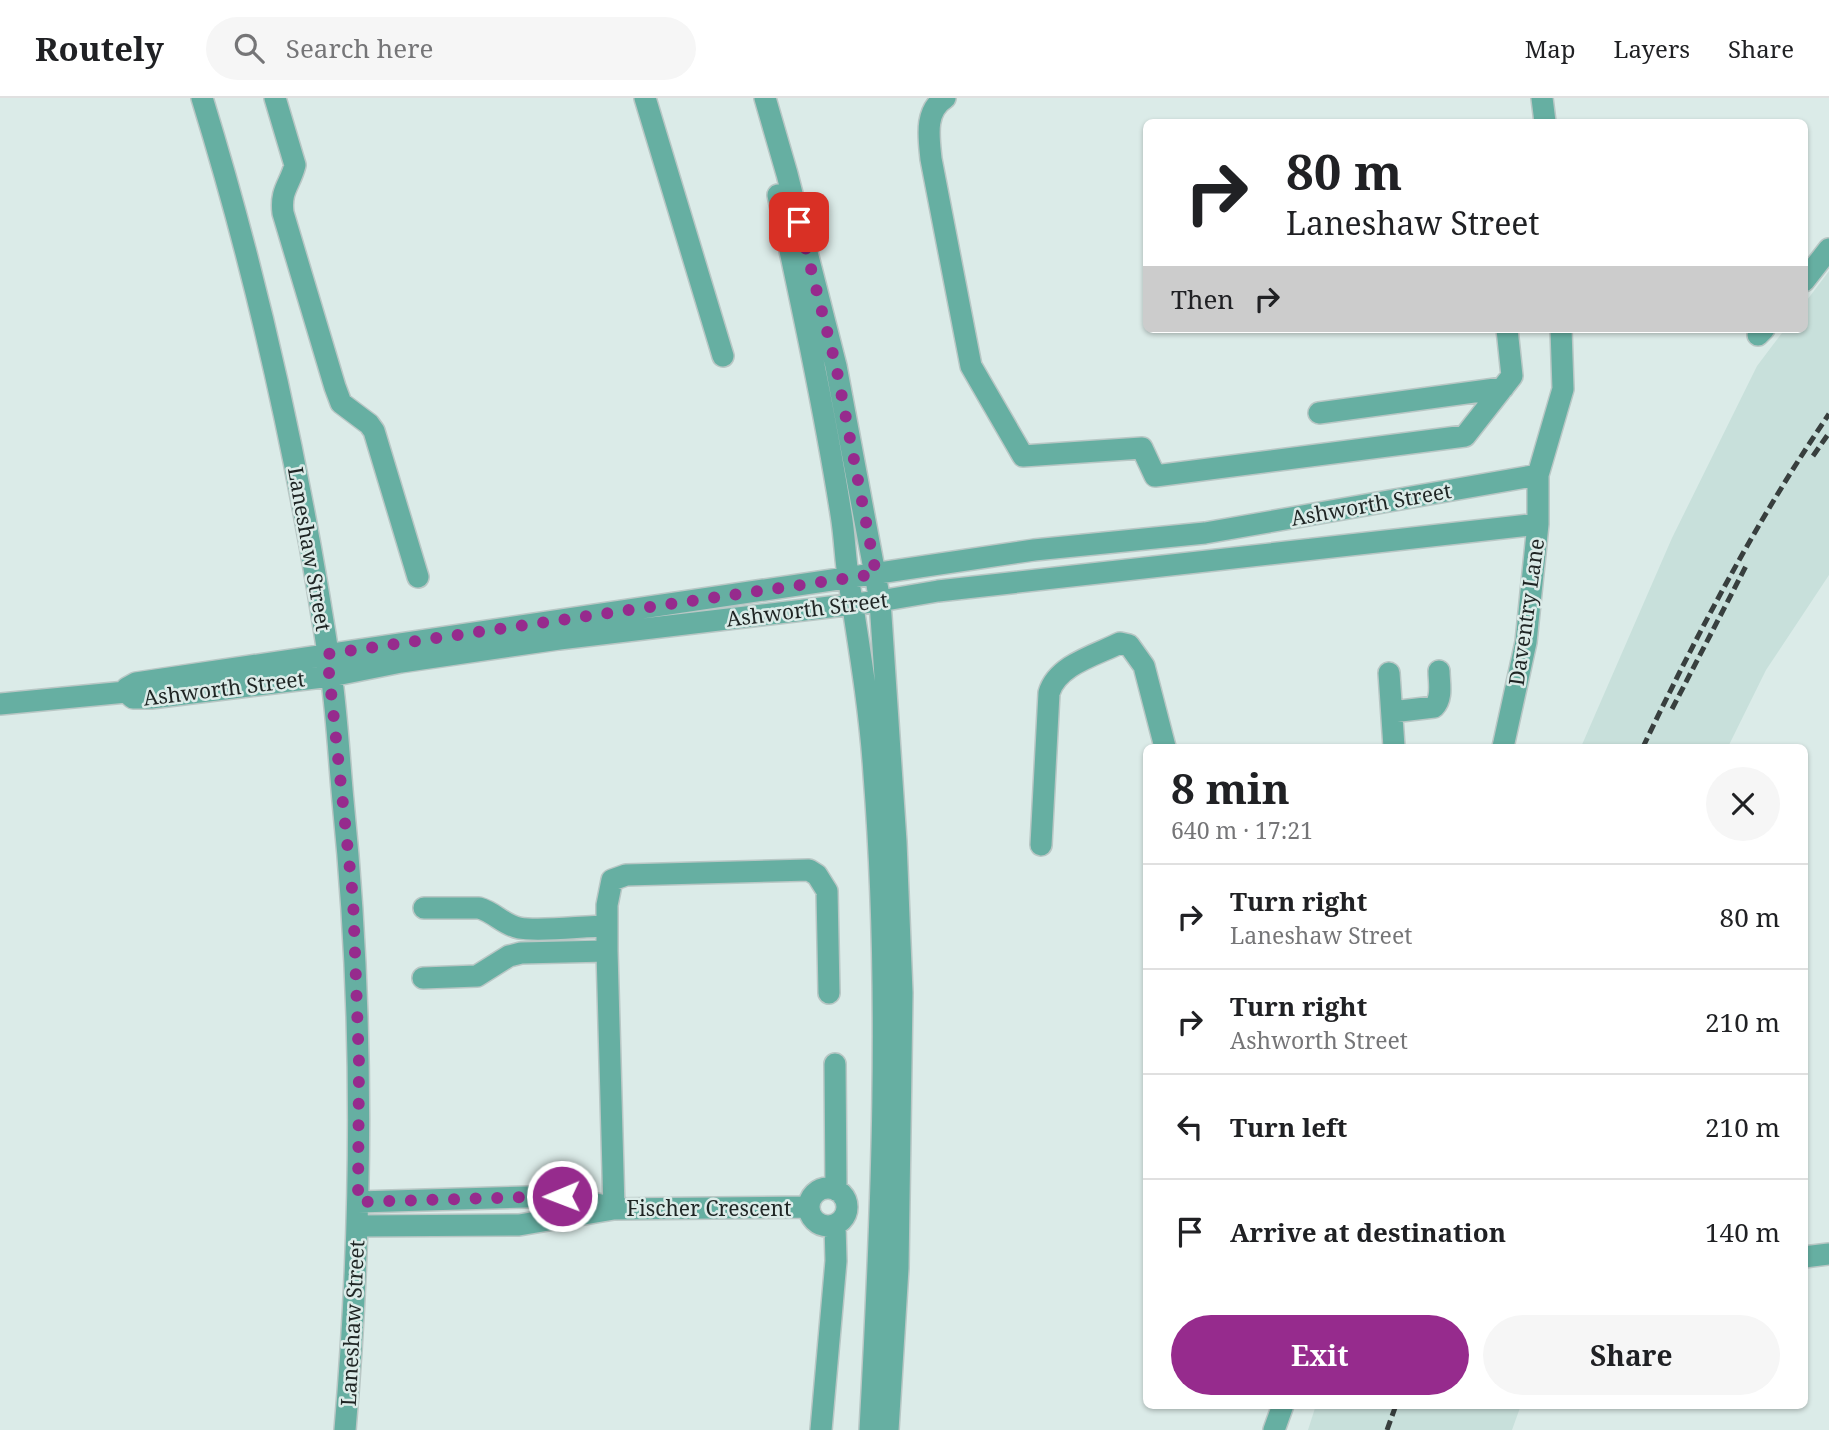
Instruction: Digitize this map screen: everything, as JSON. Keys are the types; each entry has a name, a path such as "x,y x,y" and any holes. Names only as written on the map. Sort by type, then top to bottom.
{"street":[{"name":"Laneshaw Street","path":"202,98 233,200 291,438 331,676 353,898 359,1063 355,1312 345,1430"},
{"path":"275,98 295,165 283,192 283,213 335,387 341,403 369,424 374,431 418,576"},
{"path":"645,98 723,356"},
{"path":"752,98 774,174 815,368 841,516 874,774 884,993 879,1270 870,1430"},
{"path":"765,98 836,366 880,601 896,842 902,993 898,1268 888,1430"},
{"path":"945,98 938,103 930,119 931,159 971,366 1023,456 1142,448 1155,476 1465,436 1513,376 1508,333"},
{"path":"1542,98 1545,119"},
{"path":"1808,276 1829,249"},
{"name":"Daventry Lane","path":"1504,744 1526,642 1538,524 1538,475 1563,389 1561,333"},
{"path":"1319,414 1503,388"},
{"name":"Ashworth Street","path":"1538,475 1205,533 1034,550 136,683 127,688 126,692 133,698 151,698 331,676 401,662 559,639 880,601 1037,578 1538,524"},
{"path":"1041,845 1049,693 1052,682 1060,673 1120,643 1129,645 1144,666 1164,744"},
{"path":"1392,712 1434,707 1440,696 1439,671"},
{"path":"1389,673 1394,744"},
{"path":"0,704 126,692"},
{"path":"358,1202 562,1196 614,1209 607,926 609,886 615,877 809,870 817,875 827,891 830,993"},
{"path":"424,908 479,908 508,924 526,928 607,926"},
{"path":"423,978 478,976 509,956 521,953 607,951"},
{"path":"835,1064 836,1189 846,1200 848,1208 846,1215 835,1225 821,1225 809,1208 815,1194 821,1189 836,1189"},
{"name":"Fischer Crescent","path":"357,1226 519,1225 614,1209 809,1208"},
{"path":"821,1430 836,1261 835,1225"},
{"path":"1808,1257 1829,1254"},
{"path":"1274,1430 1282,1409"}],"shaded area":[{"path":"1829,271 1829,575 1766,670 1729,744 1582,744 1672,538 1757,366 1782,333 1808,333 1808,299"},
{"path":"1315,1409 1520,1409 1512,1430 1308,1430"}],"railway":[{"path":"1644,744 1730,577 1777,495 1829,414"},
{"path":"1813,456 1829,433"},
{"path":"1672,709 1746,566"},
{"path":"1387,1430 1395,1409"}],"route":[{"path":"562,1196 358,1202 359,1063 353,898 327,654 876,574 836,366 799,222"}]}
